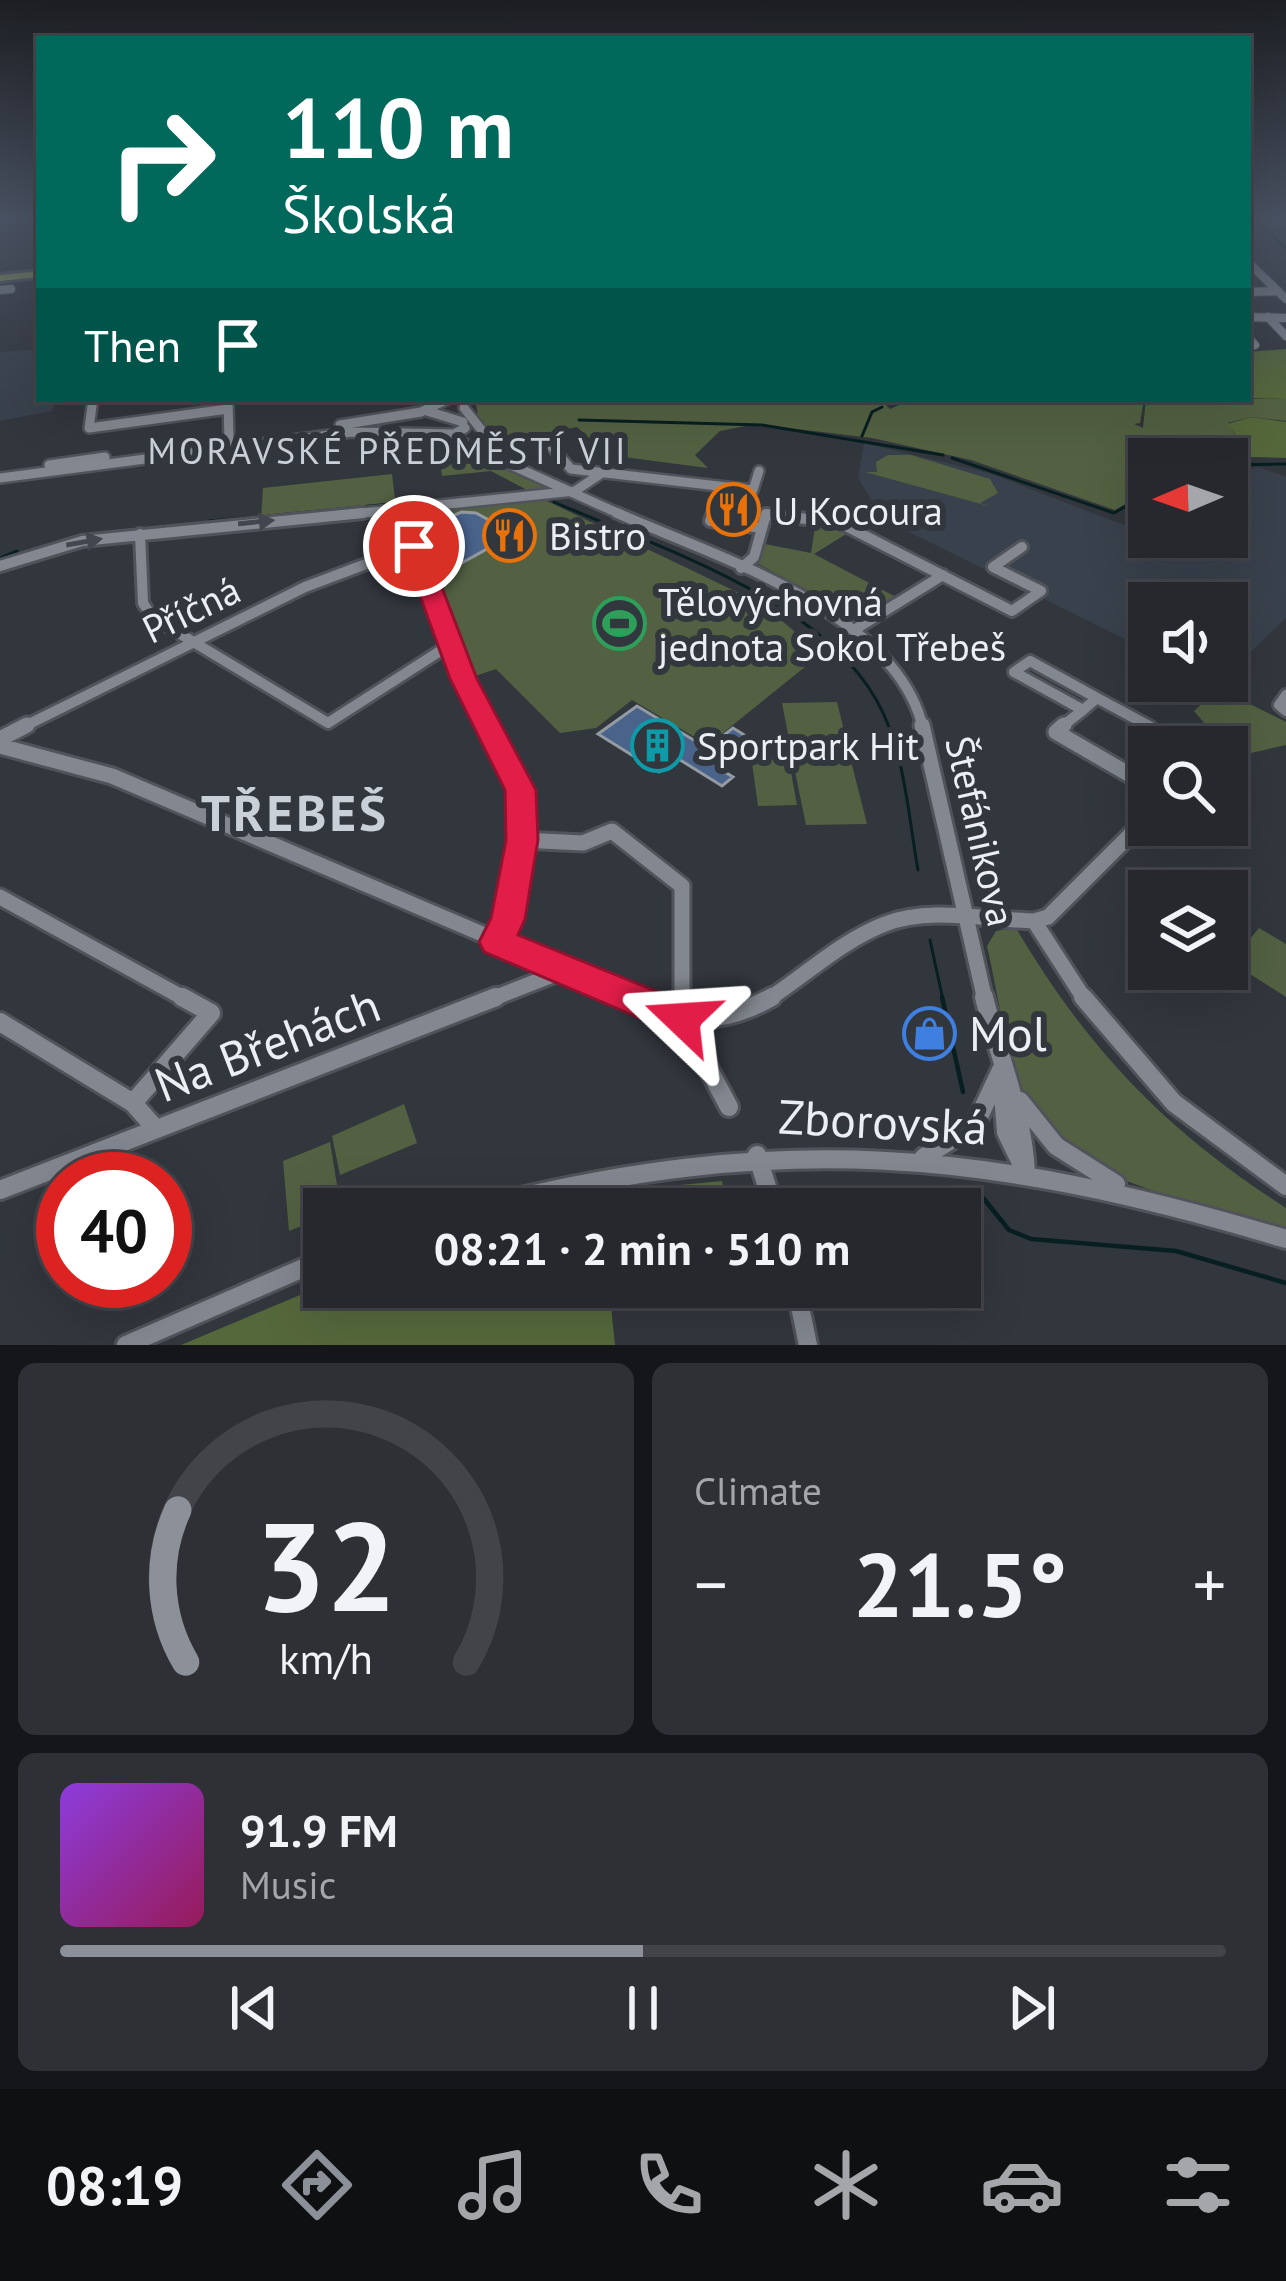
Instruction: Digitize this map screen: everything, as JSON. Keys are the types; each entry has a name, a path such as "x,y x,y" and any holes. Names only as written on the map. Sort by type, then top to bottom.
{"street":[{"path":"1266,280 1286,299"},
{"path":"0,290 11,289"},
{"path":"1251,292 1278,291"},
{"path":"1251,317 1286,318"},
{"path":"1268,317 1286,336"},
{"path":"92,402 88,428 228,404 229,440"},
{"path":"389,416 429,402"},
{"path":"87,463 423,412 442,402"},
{"path":"0,475 352,431 438,433 464,425 465,404"},
{"path":"465,404 509,460"},
{"path":"423,412 420,425 438,433"},
{"name":"Štefánikova","path":"423,412 453,414 509,460"},
{"name":"Štefánikova","path":"438,433 509,460 740,568 854,630 895,671 919,713 1001,1069 1006,1132 1026,1172"},
{"path":"545,439 572,469 754,490 759,470"},
{"path":"0,566 82,541 575,491 602,473"},
{"path":"721,487 710,521 763,528"},
{"path":"402,508 464,679 516,775 523,807 508,919 496,942"},
{"path":"740,568 754,556 766,514 840,523 1012,611 1041,591 993,567 1022,547"},
{"path":"140,534 143,603 152,617 328,723 451,644"},
{"name":"Příčná","path":"0,742 325,578 414,546"},
{"path":"854,630 881,619 943,575"},
{"path":"1083,710 1014,672 1030,661 1147,726"},
{"path":"1097,698 1057,732 1128,774"},
{"path":"0,742 112,776 682,1019 718,1019 756,1009 890,921 1034,921 1084,1006 1138,1069 1235,1152 1286,1186"},
{"path":"522,840 583,843 612,831 682,886 682,1019 729,1107"},
{"name":"Štefánikova","path":"1034,921 1048,917 1128,837"},
{"path":"0,897 211,1013 133,1103"},
{"name":"Na Břehách","path":"0,1190 563,970"},
{"path":"0,1022 133,1103 156,1130"},
{"path":"921,1158 963,1141 979,1126 1001,1069"},
{"name":"Štefánikova","path":"1001,1069 1034,1123 1056,1146 1138,1194"},
{"path":"757,1155 768,1188"},
{"name":"Zborovská","path":"554,1188 635,1167 757,1155 921,1158 1138,1194 1286,1239"},
{"path":"126,1345 303,1268"},
{"path":"800,1308 808,1345"}],"shaded area":[{"path":"36,349 36,402 54,402 52,411 0,421 0,352"},
{"path":"864,443 989,473 1128,526 1128,558 1248,558 1248,469 1259,467 1286,477 1286,618 1248,652 1248,582 1128,582 1128,641 909,532 878,511 858,478"}],"green space":[{"path":"1286,349 1286,399 1251,398 1251,352"},
{"path":"1286,399 1286,421 1250,417 1228,423 1237,438 1128,438 1128,502 1115,510 971,460 872,438 756,424 720,431 695,455 708,468 608,455 577,427 499,443 479,421 476,402 894,402 886,405 890,409 906,402 1144,402 1140,423 1134,424 1143,428 1146,402"},
{"path":"1250,417 1286,422 1286,458 1251,457 1248,438 1238,438 1228,424"},
{"path":"442,436 552,488 529,491 491,471 442,476 437,440"},
{"path":"888,455 911,455 990,479 998,493 980,503 992,507 865,472 877,472 876,462"},
{"path":"392,474 396,507 261,520 263,488"},
{"name":"Tělovýchovná jednota Sokol Třebeš","path":"556,495 547,501 762,604 821,654 708,745 632,700 596,728 560,733 496,669 472,677 438,572 430,573 410,512"},
{"path":"779,517 851,531 814,554 896,597 904,596 865,621 757,563 765,544 811,553 815,527 778,523"},
{"path":"837,702 851,758 793,760 782,703"},
{"path":"1204,702 1246,702 1286,722 1286,745 1248,754 1248,726 1207,726 1194,711"},
{"path":"751,756 788,756 797,805 758,806"},
{"path":"851,761 867,824 806,825 793,762"},
{"path":"1016,928 1101,1050 1203,1149 1286,1208 1286,1227 1137,1185 1069,1149 1043,1124 1016,1074 987,946 996,931"},
{"path":"1259,928 1286,944 1286,997 1248,973 1248,941"},
{"path":"404,1104 417,1143 340,1175 332,1136"},
{"path":"330,1142 338,1188 303,1188 303,1225 289,1231 283,1161"},
{"path":"722,1181 724,1188 649,1188"},
{"path":"303,1294 303,1308 611,1308 615,1345 181,1345"}],"building":[{"path":"462,512 476,513 514,534 458,565 430,548 442,542 426,526"},
{"name":"Sportpark Hit","path":"637,706 707,748 733,728 754,741 720,769 733,777 722,786 677,758 659,772 598,734"}],"waterway":[{"path":"888,404 892,402"},
{"path":"862,436 872,412 882,407"},
{"path":"579,420 762,425 943,455"},
{"path":"952,458 1114,513 1128,505"},
{"path":"1248,465 1286,464"},
{"path":"554,502 733,580 817,633 851,665 877,701 894,741 918,870"},
{"path":"268,516 391,504"},
{"path":"209,521 259,517"},
{"path":"0,558 17,551"},
{"path":"930,940 943,1000"},
{"path":"942,997 963,1092"},
{"path":"984,1199 1009,1230 1031,1239 1176,1251 1286,1283"}],"place":[{"name":"U Kocoura","path":"734,510"},
{"name":"Bistro","path":"510,535"},
{"name":"Tělovýchovná jednota Sokol Třebeš","path":"619,623"},
{"name":"Sportpark Hit","path":"658,745"},
{"name":"Mol","path":"930,1033"}],"district":[{"name":"MORAVSKÉ PŘEDMĚSTÍ VII","path":"388,450"},
{"name":"TŘEBEŠ","path":"295,812"}],"route":[{"path":"414,546 464,679 520,790 522,840 508,919 496,942 682,1019"}]}
